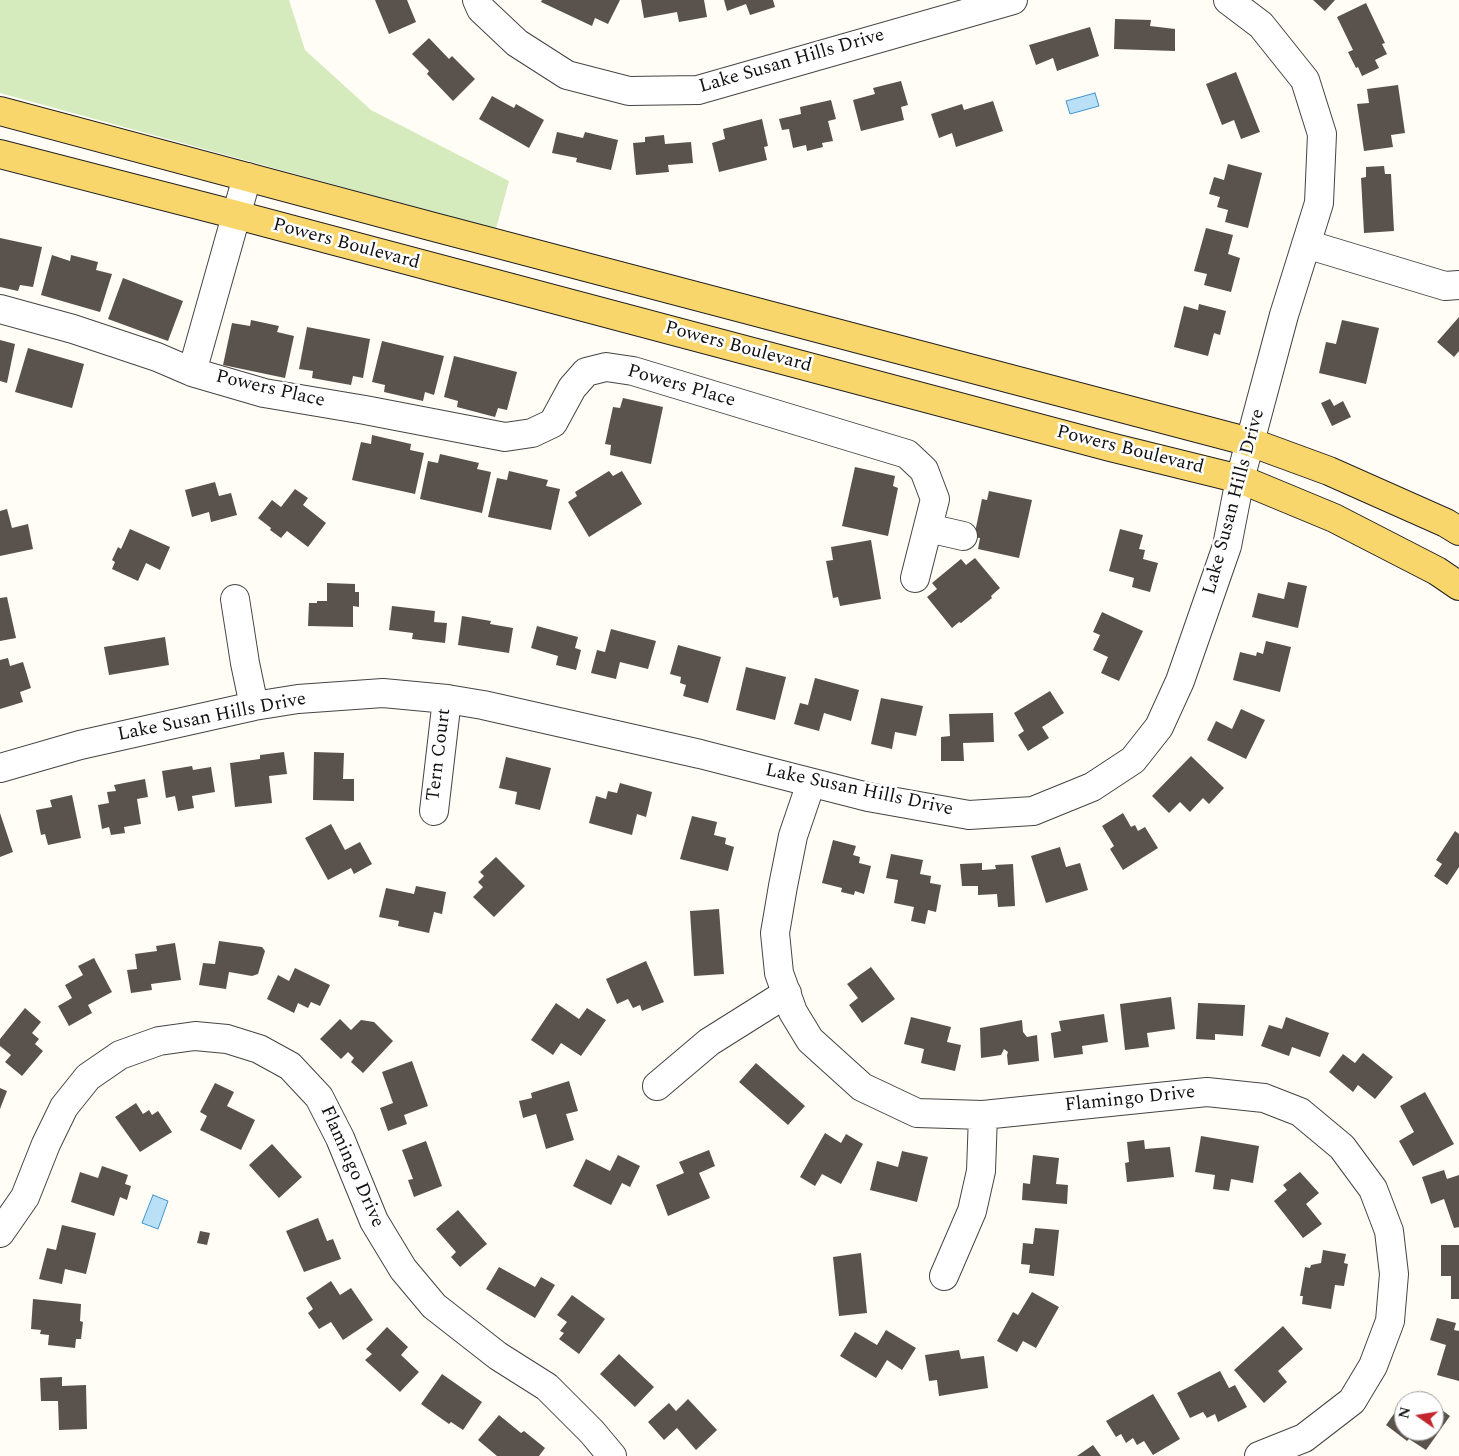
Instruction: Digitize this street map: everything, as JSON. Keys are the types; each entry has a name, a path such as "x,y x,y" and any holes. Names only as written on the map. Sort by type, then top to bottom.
{"main road":[{"name":"Powers Boulevard","path":"0,111 1250,442 1329,471 1446,523 1459,532"},
{"name":"Powers Boulevard","path":"0,154 238,215 1110,447 1240,479 1334,518 1437,571 1459,586"}],"street":[{"name":"Lake Susan Hills Drive","path":"477,0 481,10 517,43 567,75 629,91 698,90 1013,0"},
{"name":"Lake Susan Hills Drive","path":"0,768 80,746 254,706 298,699 383,693 447,699 483,705 700,754 868,797 969,815 1033,811 1092,786 1133,760 1159,727 1180,681 1227,546 1240,479 1284,315 1319,203 1322,134 1304,80 1261,25 1228,0"},
{"name":"Powers Place","path":"192,372 238,215 247,177"},
{"path":"1306,244 1445,286 1459,285"},
{"name":"Powers Place","path":"0,309 73,329 157,357 192,372 264,393 505,437 532,434 553,423 572,388 586,372 606,368 633,371 908,454 924,470 935,499 916,578"},
{"path":"928,528 963,536"},
{"path":"235,599 254,706"},
{"name":"Tern Court","path":"434,811 447,699"},
{"name":"Flamingo Drive","path":"811,783 793,836 782,886 776,933 779,973 793,1012 810,1040 862,1087 917,1113 983,1115 1207,1092 1264,1098 1300,1112 1342,1147 1373,1188 1389,1231 1394,1274 1390,1321 1373,1366 1352,1401 1304,1438 1260,1456"},
{"path":"657,1086 709,1042 786,993"},
{"name":"Flamingo Drive","path":"0,1233 25,1197 46,1144 64,1107 88,1077 120,1055 158,1041 195,1036 227,1039 259,1049 290,1066 319,1097 340,1138 374,1221 403,1268 434,1306 498,1356 547,1387 592,1432 612,1456"},
{"path":"944,1276 972,1212 981,1171 983,1115"}],"green space":[{"path":"0,0 289,0 305,50 371,110 509,181 496,229 0,93"}],"water":[{"path":"1095,93 1099,106 1070,114 1066,101"},
{"path":"153,1195 168,1201 158,1229 142,1223"}],"building":[{"path":"375,0 407,0 416,22 389,34"},
{"path":"542,0 620,0 608,24 595,18 592,26 541,2"},
{"path":"641,0 704,0 707,17 679,22 677,12 644,18"},
{"path":"724,0 773,0 775,7 750,15 746,4 727,11"},
{"path":"1313,0 1335,0 1325,11"},
{"path":"1366,3 1385,43 1382,44 1387,54 1375,60 1379,68 1362,76 1348,52 1353,50 1337,17"},
{"path":"1115,19 1151,20 1150,26 1175,29 1175,51 1114,49"},
{"path":"1090,27 1099,56 1057,71 1053,58 1036,65 1029,45"},
{"path":"429,38 449,59 452,56 475,79 453,101 427,74 429,71 412,54"},
{"path":"1236,72 1260,132 1241,139 1234,120 1222,125 1206,84"},
{"path":"901,81 908,105 901,107 904,120 861,131 853,100 875,94 873,88"},
{"path":"1398,85 1405,133 1391,135 1393,147 1364,151 1357,104 1369,103 1367,89"},
{"path":"492,96 514,108 516,104 544,120 529,148 479,119"},
{"path":"831,100 836,119 828,121 833,141 822,143 823,147 807,151 806,145 793,148 789,129 782,130 779,119 801,114 800,107"},
{"path":"993,101 1003,131 956,147 952,133 939,138 931,114 962,104 964,110"},
{"path":"762,119 768,146 764,147 767,160 719,172 712,143 725,139 723,129"},
{"path":"557,132 583,138 585,132 618,140 611,170 576,162 577,158 552,153"},
{"path":"664,135 665,144 691,142 693,163 668,165 669,172 636,175 633,143 645,142 645,137"},
{"path":"1228,164 1262,173 1248,228 1225,222 1228,210 1217,207 1220,197 1209,194 1214,177 1224,180"},
{"path":"1384,166 1385,174 1391,174 1394,231 1364,233 1361,178 1366,177 1366,167"},
{"path":"1206,228 1233,235 1228,254 1240,258 1231,292 1204,285 1207,274 1194,271"},
{"path":"0,238 42,247 33,287 20,285 18,291 0,287"},
{"path":"52,255 70,261 71,255 98,262 96,270 112,274 100,312 41,295"},
{"path":"123,278 183,301 168,341 108,319"},
{"path":"1199,304 1226,311 1220,335 1214,333 1208,356 1174,347 1184,306 1198,310"},
{"path":"1459,317 1459,351 1454,357 1437,342"},
{"path":"251,320 279,326 277,332 294,336 285,378 223,365 232,323 250,326"},
{"path":"1342,320 1379,328 1366,384 1319,373 1326,342 1336,344"},
{"path":"307,327 370,339 363,378 353,376 351,385 312,378 313,371 299,369"},
{"path":"0,340 15,344 7,383 0,381"},
{"path":"382,341 444,356 434,395 425,392 423,401 384,392 385,385 372,382"},
{"path":"28,348 84,364 72,408 15,392"},
{"path":"454,356 517,372 507,410 498,408 495,417 457,407 458,401 444,397"},
{"path":"623,398 663,407 651,464 610,455 611,445 605,444 613,407 620,408"},
{"path":"1330,399 1334,406 1343,401 1351,417 1332,426 1321,403"},
{"path":"372,435 411,444 410,450 424,453 415,494 352,480 361,442 371,444"},
{"path":"440,454 479,463 477,469 491,472 482,513 420,499 428,461 438,463"},
{"path":"855,467 895,476 893,486 898,488 888,536 842,526"},
{"path":"509,471 548,480 546,486 560,489 551,530 488,517 497,478 507,480"},
{"path":"609,471 613,476 622,471 642,504 589,537 568,502 577,496 575,492"},
{"path":"215,482 219,496 231,493 237,515 211,522 209,512 192,517 185,490"},
{"path":"295,489 308,498 303,505 326,523 308,547 287,531 281,538 258,518 272,500 281,507"},
{"path":"989,491 1032,500 1019,558 978,549 980,538 974,537 982,499 987,500"},
{"path":"7,509 12,528 28,524 33,549 0,556 0,511"},
{"path":"130,529 170,547 160,570 146,563 138,581 112,569 115,562 112,560 118,547 121,549"},
{"path":"1120,529 1143,535 1139,549 1145,550 1143,559 1158,563 1150,592 1132,587 1134,578 1109,571"},
{"path":"871,540 881,599 840,606 838,597 833,598 826,561 833,560 831,547"},
{"path":"975,558 1000,588 991,596 992,598 952,628 927,597 937,589 932,583 961,559 966,565"},
{"path":"1288,582 1307,586 1298,628 1252,617 1258,593 1284,599"},
{"path":"327,583 355,584 355,592 359,592 359,607 353,606 353,627 308,626 309,603 327,601"},
{"path":"7,597 16,638 0,641 0,598"},
{"path":"392,606 435,611 434,622 447,623 445,643 412,639 413,633 389,630"},
{"path":"1102,612 1143,631 1119,681 1101,673 1108,657 1093,650 1100,635 1093,632"},
{"path":"462,616 491,621 490,624 513,628 509,653 458,645"},
{"path":"537,626 578,637 575,648 581,650 576,670 556,665 558,656 531,648"},
{"path":"611,629 656,641 648,669 620,662 616,679 591,673 597,650 605,652"},
{"path":"165,637 169,665 109,675 104,647"},
{"path":"1266,641 1291,647 1280,692 1233,680 1240,652 1256,656 1257,652 1263,654"},
{"path":"678,645 721,657 708,703 683,696 686,685 680,683 681,677 670,674"},
{"path":"8,658 10,666 23,662 31,688 20,692 23,702 0,709 0,660"},
{"path":"746,667 786,677 775,720 736,710"},
{"path":"815,678 859,690 851,721 824,713 819,731 794,724 800,703 808,705"},
{"path":"1050,691 1064,713 1042,727 1049,738 1028,751 1018,735 1024,731 1014,713"},
{"path":"881,698 923,706 916,736 895,732 892,749 871,744"},
{"path":"1241,709 1265,720 1246,759 1207,740 1216,721 1232,729"},
{"path":"993,713 994,742 963,743 964,761 941,761 941,737 950,736 949,714"},
{"path":"284,752 287,774 269,776 272,803 235,807 230,763 260,759 260,755"},
{"path":"314,752 344,753 343,779 354,779 354,801 313,800"},
{"path":"1191,756 1224,788 1209,804 1203,798 1190,812 1180,802 1169,813 1152,796"},
{"path":"506,757 551,768 540,810 515,804 517,792 499,788"},
{"path":"192,766 193,770 211,767 215,792 192,796 194,808 178,811 175,796 166,798 162,771"},
{"path":"145,779 148,797 137,799 141,824 124,827 125,833 111,835 109,827 102,829 98,805 109,803 107,792 116,791 114,785"},
{"path":"620,783 652,792 646,817 637,814 632,835 589,823 596,796 606,799 608,791 617,793"},
{"path":"72,795 81,838 48,845 45,834 41,835 36,810 52,807 50,800"},
{"path":"0,813 13,852 0,857"},
{"path":"1123,813 1131,827 1135,825 1138,831 1145,827 1158,848 1123,870 1110,849 1114,846 1102,826"},
{"path":"692,816 717,822 714,835 726,838 725,844 734,847 728,871 680,859"},
{"path":"331,824 345,850 360,842 372,864 354,874 351,868 328,880 305,838"},
{"path":"1455,831 1459,834 1459,867 1447,885 1434,876 1442,864 1436,860"},
{"path":"833,840 856,846 853,855 860,857 859,863 871,866 864,894 855,891 854,895 841,892 842,888 822,883"},
{"path":"1060,847 1066,867 1080,863 1088,890 1046,903 1031,856"},
{"path":"891,854 923,860 920,874 931,876 930,883 941,885 936,912 928,910 925,924 911,921 914,907 894,903 898,880 886,878"},
{"path":"496,857 525,886 494,917 473,897 483,887 478,882 484,876 480,872"},
{"path":"982,863 982,870 996,869 995,865 1013,864 1015,906 998,907 997,894 978,895 978,886 962,886 960,864"},
{"path":"416,886 446,892 442,914 434,912 429,933 398,926 399,921 379,917 386,888 414,894"},
{"path":"719,909 724,974 694,976 690,911"},
{"path":"219,941 262,947 265,951 258,974 252,976 229,972 226,989 199,985 203,963 215,964"},
{"path":"175,943 181,980 151,984 152,990 131,993 127,970 137,969 135,954 157,951 156,946"},
{"path":"94,958 112,992 88,1005 92,1013 69,1026 58,1006 72,998 65,985 83,975 78,966"},
{"path":"646,961 664,1002 642,1011 640,1005 633,1008 628,999 617,1004 606,979"},
{"path":"871,967 895,999 862,1023 849,1005 858,998 847,984"},
{"path":"295,968 330,985 320,1006 311,1002 308,1008 298,1003 294,1013 267,999 278,975 289,981"},
{"path":"1171,997 1175,1029 1147,1033 1149,1047 1125,1050 1120,1004"},
{"path":"556,1003 579,1019 587,1008 606,1020 581,1056 561,1043 553,1055 531,1040"},
{"path":"1198,1003 1245,1005 1243,1036 1215,1034 1215,1040 1196,1039"},
{"path":"25,1008 41,1022 32,1033 39,1039 35,1044 43,1051 22,1076 5,1062 11,1055 0,1046 0,1039"},
{"path":"1104,1014 1108,1042 1082,1046 1083,1054 1054,1058 1051,1033 1061,1031 1059,1021"},
{"path":"911,1017 951,1027 947,1042 961,1045 955,1071 921,1063 924,1049 904,1044"},
{"path":"1286,1017 1329,1033 1320,1057 1292,1047 1289,1056 1261,1046 1269,1025 1282,1029"},
{"path":"340,1019 351,1030 361,1020 374,1022 393,1041 363,1073 351,1062 354,1058 348,1052 341,1059 320,1039"},
{"path":"1022,1020 1023,1032 1027,1037 1037,1035 1039,1061 1008,1065 1008,1052 1004,1049 1001,1055 981,1058 980,1028"},
{"path":"1363,1053 1393,1077 1375,1099 1358,1085 1353,1092 1329,1072 1343,1054 1355,1063"},
{"path":"412,1061 428,1106 404,1115 407,1124 388,1131 380,1108 393,1103 382,1072"},
{"path":"756,1063 805,1106 788,1125 739,1082"},
{"path":"569,1081 578,1111 566,1114 574,1140 546,1149 536,1114 523,1118 519,1101 532,1098 531,1093"},
{"path":"215,1083 234,1092 227,1106 255,1120 241,1150 200,1130 207,1116 200,1112"},
{"path":"0,1088 7,1091 0,1109"},
{"path":"1425,1092 1454,1144 1413,1166 1399,1141 1414,1132 1400,1106"},
{"path":"136,1103 143,1114 149,1110 152,1115 158,1111 172,1132 140,1152 115,1117"},
{"path":"825,1133 841,1143 846,1134 863,1144 841,1184 822,1174 815,1186 800,1177"},
{"path":"1201,1136 1259,1146 1253,1183 1231,1179 1229,1191 1213,1189 1215,1175 1195,1172"},
{"path":"1144,1140 1145,1149 1170,1147 1174,1177 1127,1182 1125,1163 1129,1162 1127,1142"},
{"path":"426,1141 442,1186 414,1197 408,1180 413,1179 402,1150"},
{"path":"272,1144 302,1177 279,1198 249,1165"},
{"path":"709,1150 715,1166 699,1173 710,1198 668,1216 656,1185 684,1173 679,1162"},
{"path":"902,1151 928,1157 917,1202 870,1190 877,1161 898,1167"},
{"path":"618,1155 640,1166 630,1187 622,1183 611,1205 573,1186 586,1159 610,1171"},
{"path":"1033,1155 1059,1158 1056,1184 1068,1185 1067,1204 1022,1200 1023,1183 1030,1184"},
{"path":"102,1166 128,1175 125,1184 131,1186 127,1200 120,1197 114,1216 71,1202 80,1172 98,1178"},
{"path":"1444,1170 1447,1179 1459,1175 1459,1227 1454,1228 1444,1199 1431,1204 1422,1177"},
{"path":"1300,1172 1319,1193 1306,1204 1322,1224 1303,1238 1274,1201 1287,1190 1283,1185"},
{"path":"458,1210 487,1244 460,1267 451,1257 456,1252 436,1229"},
{"path":"318,1218 327,1241 333,1239 341,1259 304,1272 286,1231"},
{"path":"62,1225 96,1233 86,1274 65,1269 62,1284 39,1279 47,1248 56,1250"},
{"path":"1035,1228 1059,1230 1054,1276 1029,1273 1030,1265 1021,1264 1023,1243 1033,1244"},
{"path":"200,1231 210,1233 207,1245 197,1243"},
{"path":"1441,1245 1459,1245 1459,1299 1451,1299 1451,1276 1441,1276"},
{"path":"1323,1250 1346,1254 1344,1263 1348,1264 1344,1286 1335,1285 1331,1309 1302,1304 1303,1296 1300,1296 1305,1267 1310,1268 1311,1265 1321,1263"},
{"path":"861,1253 867,1313 839,1316 833,1257"},
{"path":"499,1267 535,1287 541,1277 555,1285 535,1318 486,1289"},
{"path":"331,1281 340,1295 351,1288 373,1320 343,1340 331,1322 319,1329 308,1313 313,1309 306,1298"},
{"path":"1032,1292 1059,1307 1036,1348 1023,1341 1017,1352 997,1341 1013,1312 1018,1315"},
{"path":"572,1295 605,1319 579,1354 559,1339 564,1333 560,1331 567,1322 557,1315"},
{"path":"33,1299 81,1304 80,1321 83,1322 81,1339 76,1339 75,1348 48,1345 49,1335 40,1334 41,1330 31,1329"},
{"path":"1437,1318 1456,1323 1454,1330 1459,1331 1459,1381 1437,1375 1446,1345 1430,1340"},
{"path":"1283,1326 1303,1349 1278,1371 1287,1382 1264,1403 1234,1370"},
{"path":"387,1327 408,1347 401,1355 419,1372 400,1392 365,1360 372,1354 366,1349"},
{"path":"886,1330 916,1348 902,1370 887,1360 876,1378 840,1356 855,1332 877,1345"},
{"path":"959,1350 961,1359 984,1356 988,1388 939,1396 937,1380 929,1381 925,1355"},
{"path":"619,1354 654,1387 635,1407 600,1374"},
{"path":"1220,1371 1229,1388 1235,1385 1247,1407 1218,1422 1215,1414 1207,1418 1203,1412 1190,1418 1177,1393"},
{"path":"442,1374 482,1402 463,1430 451,1422 449,1424 421,1404"},
{"path":"62,1377 62,1386 86,1385 87,1429 59,1430 58,1401 41,1401 40,1378"},
{"path":"1153,1394 1180,1439 1153,1455 1144,1441 1137,1445 1133,1438 1126,1443 1121,1434 1116,1437 1106,1421"},
{"path":"688,1399 717,1430 696,1450 677,1428 664,1440 648,1422 669,1403 676,1411"},
{"path":"1444,1412 1450,1416 1444,1424"},
{"path":"1394,1414 1394,1431 1386,1425"},
{"path":"499,1415 521,1433 524,1431 545,1448 539,1456 497,1456 478,1440"},
{"path":"1412,1441 1432,1441 1426,1450"},
{"path":"1093,1445 1101,1456 1077,1456"}]}
